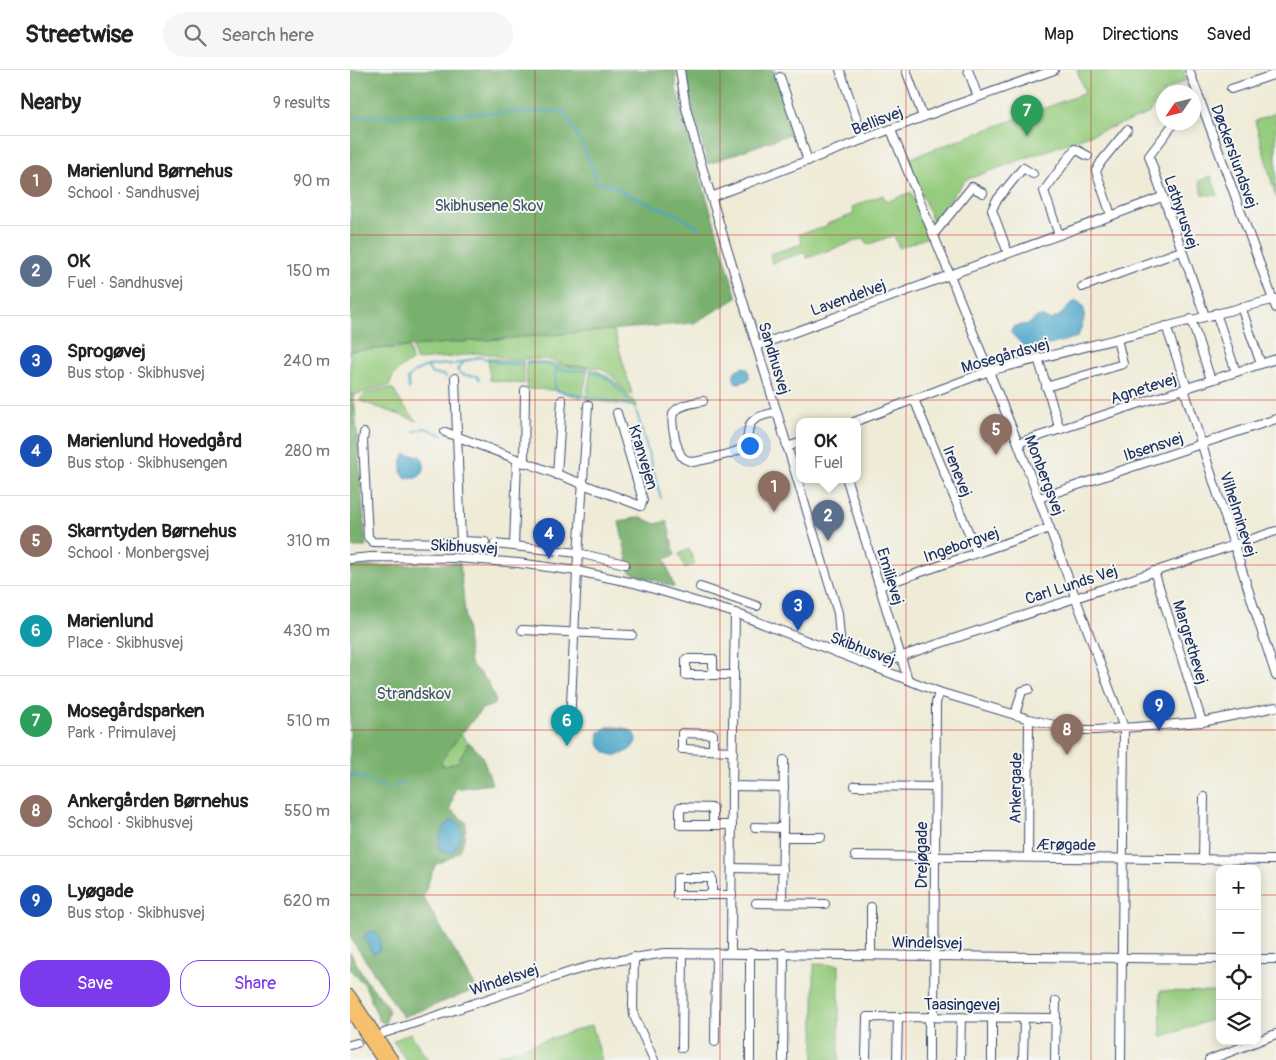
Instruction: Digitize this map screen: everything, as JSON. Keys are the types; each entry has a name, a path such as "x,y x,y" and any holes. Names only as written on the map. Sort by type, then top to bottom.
{"main road":[{"path":"350,995 393,1060"},
{"path":"350,1011 382,1060"}],"street":[{"name":"Sandhusvej","path":"680,70 686,108 711,197 796,477"},
{"path":"840,70 864,140"},
{"path":"906,70 923,117"},
{"path":"968,70 978,97"},
{"name":"Bellisvej","path":"711,197 978,97 1032,74 1054,70"},
{"name":"Døckerslundsvej","path":"1189,70 1275,302"},
{"path":"1242,95 1235,88 1276,74"},
{"path":"780,77 808,161"},
{"name":"Monbergsvej","path":"891,130 1018,443 1124,728"},
{"path":"1111,215 1096,171 1127,130"},
{"name":"Lathyrusvej","path":"1169,130 1149,156 1205,316"},
{"path":"1059,235 1044,191 1074,149 1088,156"},
{"path":"1008,253 992,210 996,202 1023,168 1033,174"},
{"path":"933,235 972,187 983,193"},
{"name":"Lavendelvej","path":"757,346 1162,197"},
{"path":"1082,287 1181,251"},
{"name":"Mosegårdsvej","path":"861,419 989,371 1216,313 1275,302"},
{"path":"1241,307 1261,364"},
{"path":"1216,313 1236,372"},
{"path":"1192,319 1211,380"},
{"path":"1166,326 1186,388"},
{"path":"1046,387 1123,364 1116,339"},
{"path":"1038,358 1060,430"},
{"name":"Agnetevej","path":"1018,443 1276,358"},
{"path":"455,378 461,541"},
{"name":"Vilhelminevej","path":"1186,388 1276,676"},
{"path":"514,546 524,390"},
{"name":"Irenevej","path":"914,399 977,553"},
{"path":"557,475 562,400"},
{"path":"703,401 681,407 673,414 671,421 681,456 692,462 740,450 747,441 749,426 752,421 777,412"},
{"path":"570,726 578,553 588,405"},
{"name":"Kranvejen","path":"445,432 641,506 643,500 617,413"},
{"name":"Ibsensvej","path":"1039,498 1276,419"},
{"path":"364,433 362,441 368,537 370,540 373,542 485,542"},
{"path":"787,448 796,444"},
{"name":"Sandhusvej","path":"798,483 838,613 840,638 838,653"},
{"name":"Emilievej","path":"848,483 908,680"},
{"name":"Ingeborgvej","path":"880,586 1050,528"},
{"name":"Carl Lunds Vej","path":"876,667 902,656 1276,531"},
{"path":"495,544 578,553 625,564"},
{"name":"Skibhusvej","path":"350,558 457,558 518,563 577,571 634,583 735,614 939,692 1029,719 1075,730 1202,722 1276,707"},
{"name":"Margrethevej","path":"1154,571 1202,722"},
{"path":"703,603 704,588 757,606"},
{"path":"731,953 735,614"},
{"path":"522,630 632,635"},
{"path":"713,675 734,675"},
{"path":"1015,715 1022,691 1029,689"},
{"name":"Drejøgade","path":"928,1060 932,1017 934,956 936,703 939,692"},
{"name":"Ankergade","path":"1028,857 1029,719"},
{"path":"1121,1060 1124,728"},
{"path":"713,750 713,734 682,733 682,750 733,751"},
{"path":"782,903 784,760"},
{"path":"732,786 784,787"},
{"path":"855,786 935,786"},
{"path":"1203,860 1204,797"},
{"path":"713,825 713,808 680,807 680,825 713,825 732,825"},
{"path":"755,827 783,828"},
{"path":"783,837 821,837"},
{"name":"Ærøgade","path":"855,856 1276,860"},
{"path":"732,868 782,869"},
{"path":"712,895 712,878 678,878 677,895 712,895 732,895"},
{"path":"756,903 825,904"},
{"path":"871,907 871,954"},
{"path":"682,1048 683,953"},
{"name":"Windelsvej","path":"384,1033 573,971 600,963 634,957 683,953 750,953 1216,959"},
{"path":"715,1042 716,953"},
{"path":"750,953 750,1060"},
{"path":"783,1060 784,954"},
{"path":"634,957 632,1006 634,1016 654,1060"},
{"path":"1261,959 1276,959"},
{"path":"1055,1060 1056,1001"},
{"name":"Taasingevej","path":"866,1060 867,1017 1056,1018"},
{"path":"897,1060 898,1017"},
{"path":"960,1060 961,1018"},
{"path":"992,1018 992,1060"},
{"path":"1023,1060 1024,1018"},
{"path":"1210,1060 1276,1034"}],"green space":[{"name":"Skibhusene Skov","path":"350,70 676,70 676,88 737,298 694,323 351,351"},
{"path":"686,70 774,70 795,132 708,164 693,111"},
{"path":"1077,70 1183,70 1186,80 1177,85 1156,85 1156,103 1148,114 965,180 933,222 908,159 1085,93"},
{"path":"1276,113 1276,197 1255,121"},
{"path":"1211,176 1218,195 1203,195 1199,181"},
{"path":"911,192 928,237 899,248 894,235 867,245 864,238 807,258 805,252 772,263 770,254 802,244 799,234 827,226 827,224 854,214 852,207 883,195 886,202"},
{"path":"614,330 632,394 628,394 611,375 600,368 568,365 546,359 507,359 491,354 475,353 416,360 412,346"},
{"path":"409,347 412,361 403,366 393,376 389,385 354,395 350,393 350,351"},
{"path":"488,357 506,361 523,361 524,384 490,380"},
{"path":"527,361 588,368 582,398 553,390 527,389"},
{"path":"591,369 604,374 616,383 637,407 586,399"},
{"path":"387,388 393,389 402,404 417,421 360,401 365,394"},
{"path":"350,393 354,395 366,547 350,547"},
{"path":"640,517 656,524 667,521 675,555 665,559 674,587 630,572 619,522"},
{"path":"689,549 695,564 685,568 679,554"},
{"name":"Strandskov","path":"460,563 470,663 488,682 496,702 482,709 441,761 442,765 446,766 458,762 468,743 470,743 482,756 492,784 455,789 450,809 466,822 464,840 456,854 435,865 423,897 477,989 403,1017 350,937 350,567"},
{"path":"461,734 468,743 458,762 446,766 442,765 441,761"},
{"path":"350,952 366,980 385,1003 389,1011 385,1024 379,1020 365,985 350,970"},
{"path":"814,964 839,965 839,1060 814,1060"},
{"path":"1160,991 1216,992 1216,1018 1161,1037"},
{"path":"592,1025 602,1060 485,1060"},
{"path":"410,1033 428,1060 406,1060 393,1041"}],"water":[{"path":"1077,301 1084,308 1085,312 1078,337 1028,351 1010,332 1014,326 1029,324 1037,317 1050,320 1059,316 1072,303"},
{"path":"743,367 747,368 749,380 739,383 735,382 733,375 736,370"},
{"path":"405,454 420,456 424,469 420,476 411,479 406,478 401,472 402,459"},
{"path":"607,727 624,728 633,733 636,739 634,745 620,755 611,755 603,750 598,742 599,732"},
{"path":"452,820 460,824 460,839 452,853 442,852 438,847 441,835"},
{"path":"371,931 377,934 380,941 380,950 373,954 364,938 366,933"}],"waterway":[{"path":"350,117 564,111 588,157 596,182 607,184 676,214 701,229"},
{"path":"455,364 479,357 505,364 523,364"},
{"path":"463,363 457,370 463,375 477,376 479,379"},
{"path":"527,363 542,363 563,370 587,371"},
{"path":"409,389 408,379 417,370 428,366 452,364"},
{"path":"427,366 432,374 444,375 446,377"},
{"path":"556,368 555,390 584,396"},
{"path":"590,371 607,379 629,400"},
{"path":"585,396 635,406 661,498"},
{"path":"413,432 425,428 443,435"},
{"path":"350,773 389,788"},
{"path":"394,787 403,782"}],"place":[{"name":"Mosegårdsparken","path":"1027,136"},
{"name":"Skarntyden Børnehus","path":"996,455"},
{"name":"Marienlund Børnehus","path":"774,512"},
{"name":"OK","path":"828,541"},
{"name":"Marienlund Hovedgård","path":"549,559"},
{"name":"Sprogøvej","path":"798,631"},
{"name":"Lyøgade","path":"1159,731"},
{"name":"Marienlund","path":"567,746"},
{"name":"Ankergården Børnehus","path":"1067,755"}]}
